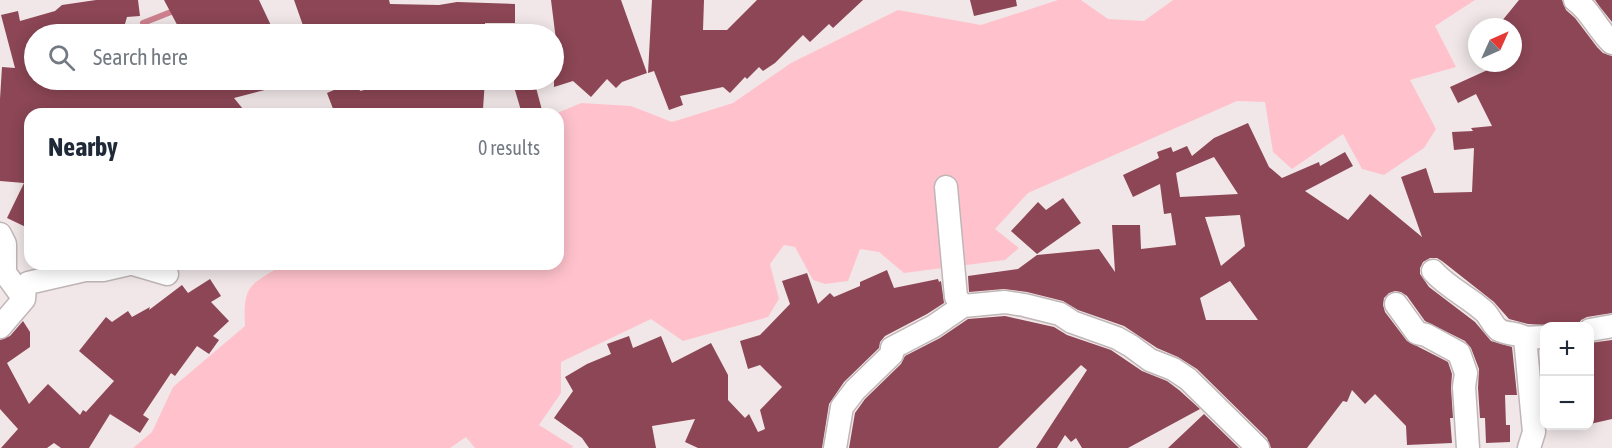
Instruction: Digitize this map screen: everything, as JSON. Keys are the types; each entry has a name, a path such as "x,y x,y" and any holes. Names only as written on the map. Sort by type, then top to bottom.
{"street":[{"path":"1575,0 1582,5 1612,43"},
{"path":"946,187 956,297 963,306"},
{"path":"0,234 5,243 5,273 24,299"},
{"path":"0,327 24,299 25,287 28,283 85,270 103,270"},
{"path":"153,270 167,274"},
{"path":"1433,271 1485,313 1496,328 1535,338 1534,432 1529,448"},
{"path":"835,448 842,407 855,390 892,354 892,348 934,326 963,306 1005,302 1060,314 1072,322 1117,338 1150,360 1173,369 1188,379 1258,448"},
{"path":"1395,304 1417,333 1426,334 1459,352 1466,373 1464,387 1468,448"},
{"path":"1594,329 1612,326"}],"shaded area":[{"path":"1058,0 1081,0 1108,19 1144,21 1173,0 1475,0 1435,26 1456,67 1410,80 1436,129 1424,148 1384,175 1362,169 1343,134 1292,169 1273,152 1265,102 1237,101 1028,193 995,229 1019,248 1005,260 904,273 879,252 860,249 848,281 825,284 813,280 795,247 784,245 770,264 779,299 768,317 683,341 651,319 561,362 561,393 539,425 574,447 475,448 466,437 450,448 133,448 152,432 173,387 245,326 247,293 256,282 274,270 564,270 564,110 581,103 631,106 672,122 733,103 791,63 898,10 981,25"}],"building":[{"path":"96,0 138,0 140,16 127,17 125,24 24,24 24,90 265,90 234,98 242,108 24,108 24,183 0,181 2,67 15,68 1,15 18,11 20,21 55,11 62,5"},
{"path":"164,0 259,0 270,24 177,24"},
{"path":"294,0 389,0 390,4 439,5 457,2 515,4 515,23 302,24"},
{"path":"551,0 621,0 647,73 622,82 616,88 607,79 591,97 573,81 564,84 564,24 554,24"},
{"path":"652,0 704,0 703,30 727,30 757,0 863,0 833,28 829,24 810,42 803,35 775,63 763,71 759,67 747,79 745,77 730,93 723,87 680,96 683,105 669,110 654,71 648,73"},
{"path":"970,0 1016,0 1017,6 974,16"},
{"path":"1519,0 1562,0 1566,10 1597,47 1603,53 1612,56 1612,313 1587,317 1580,322 1528,324 1509,319 1494,302 1437,258 1430,258 1423,262 1420,268 1420,274 1429,287 1475,322 1491,341 1512,347 1517,395 1505,395 1506,425 1510,425 1510,442 1486,443 1485,418 1480,418 1479,369 1471,348 1465,341 1425,321 1407,296 1401,292 1389,293 1384,298 1385,312 1407,341 1448,362 1452,374 1453,418 1450,418 1452,443 1407,445 1406,426 1375,394 1365,404 1352,390 1347,402 1343,401 1307,448 1271,448 1267,438 1197,369 1157,348 1124,326 1078,310 1063,301 1027,292 1004,289 969,292 968,276 1018,269 1037,255 1099,249 1115,272 1112,225 1140,225 1141,249 1176,245 1171,213 1164,214 1160,184 1133,197 1123,175 1159,158 1157,152 1171,147 1173,152 1187,146 1192,156 1214,138 1248,123 1269,167 1282,178 1319,162 1320,166 1345,152 1353,166 1305,191 1348,220 1370,194 1422,237 1401,177 1426,168 1434,193 1472,192 1474,148 1454,150 1452,132 1473,131 1471,128 1492,126 1476,94 1458,103 1450,87 1483,72 1522,72 1522,18 1504,18","holes":["1214,157 1238,194 1180,197 1176,173","1240,215 1245,246 1221,266 1205,217","1230,281 1258,320 1206,320 1200,298"]},
{"path":"1595,0 1612,0 1612,22 1600,7"},
{"path":"334,90 484,90 483,108 333,108 327,93"},
{"path":"515,90 537,90 541,108 520,108"},
{"path":"24,183 24,226 7,218"},
{"path":"1063,198 1081,223 1037,254 1011,231 1038,202 1046,210"},
{"path":"887,270 894,288 938,279 939,282 941,281 944,303 885,336 879,348 844,382 829,404 822,448 698,448 685,442 695,419 652,426 656,448 589,448 582,438 554,418 573,391 565,377 611,354 607,344 629,336 633,348 661,336 672,363 711,343 728,375 728,400 745,418 749,414 758,432 765,429 760,410 782,387 760,365 748,369 740,341 760,335 790,304 782,281 807,273 818,304 830,293 834,297 860,286 860,282"},
{"path":"210,279 221,296 211,302 229,321 213,336 219,340 209,354 197,346 175,376 171,373 143,415 149,419 140,433 110,414 89,448 61,448 54,443 47,448 1,448 18,429 0,409 0,340 10,336 23,321 30,332 30,347 7,363 29,404 48,384 80,415 83,410 86,412 114,381 79,351 106,317 112,322 128,311 132,317 150,307 149,310 182,285 188,293"},
{"path":"1005,316 1054,327 1067,335 1111,350 1142,371 1167,381 1200,409 1128,448 1082,448 1076,438 1071,442 1065,435 1057,448 1036,448 1087,370 1081,365 998,448 849,448 855,413 865,399 901,364 905,356 940,338 968,319"},
{"path":"1612,340 1612,419 1594,423 1594,376 1594,342"},
{"path":"1204,414 1239,448 1168,448"}],"waterway":[{"path":"143,23 176,10"}]}
